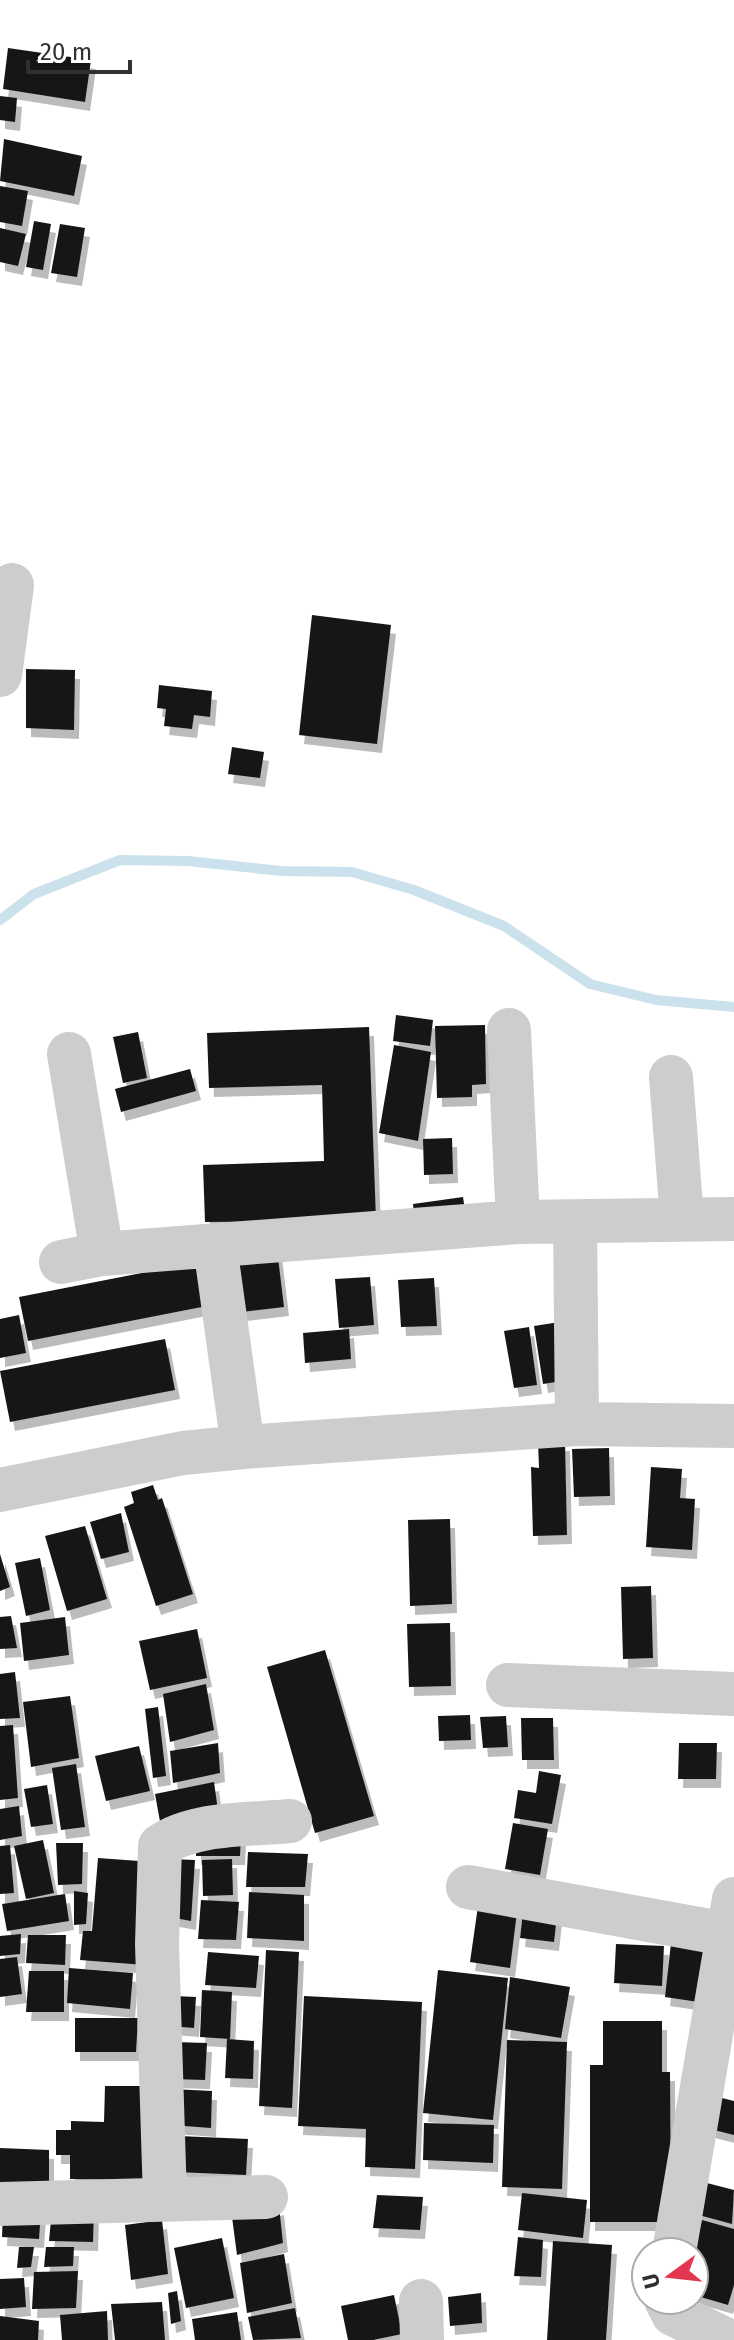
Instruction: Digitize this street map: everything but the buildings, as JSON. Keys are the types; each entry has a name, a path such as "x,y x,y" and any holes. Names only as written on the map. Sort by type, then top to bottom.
{"street":[{"path":"0,675 12,585"},
{"path":"509,1030 518,1222"},
{"path":"69,1054 82,1258 518,1222 734,1219"},
{"path":"671,1077 682,1219"},
{"path":"575,1223 577,1424"},
{"path":"215,1246 243,1447"},
{"path":"0,1490 183,1453 243,1447 577,1424 734,1426"},
{"path":"508,1685 734,1694"},
{"path":"165,2199 157,1944 160,1846 173,1837 195,1831 290,1821"},
{"path":"468,1887 730,1916 677,2236"},
{"path":"0,2204 266,2197"},
{"path":"677,2316 727,2340"}],"waterway":[{"path":"0,920 34,894 120,860 188,861 281,871 352,872 414,890 504,926 590,984 656,1000 734,1007"}]}
